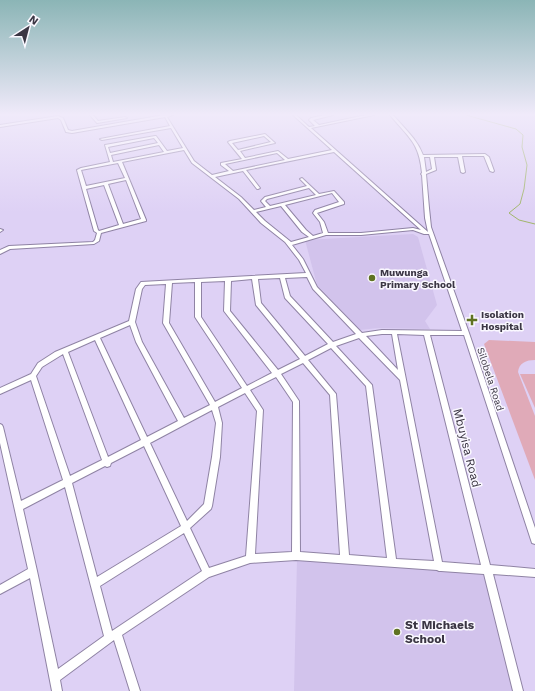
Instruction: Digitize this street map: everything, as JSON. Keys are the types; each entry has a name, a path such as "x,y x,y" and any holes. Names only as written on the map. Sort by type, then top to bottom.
{"street":[{"path":"106,147 112,163"},
{"path":"109,154 143,147"},
{"path":"162,147 166,153"},
{"path":"234,147 244,159"},
{"path":"237,151 254,147"},
{"path":"329,147 429,234"},
{"name":"Silobela Road","path":"417,147 421,156 425,209 429,234 466,332 535,540"},
{"path":"99,232 96,231 79,170 185,149 193,162 240,198 253,212 290,244 301,259 315,288 403,379"},
{"path":"212,176 333,151"},
{"path":"232,172 222,164 278,152 287,160"},
{"path":"421,156 486,156 492,171"},
{"path":"460,156 464,172"},
{"path":"423,174 434,170 432,157"},
{"path":"99,232 144,220 120,162"},
{"path":"244,170 258,188"},
{"path":"84,188 127,179"},
{"path":"302,179 318,195"},
{"path":"106,184 121,226"},
{"path":"269,208 263,201 266,198 310,187"},
{"path":"253,212 333,192 342,201 341,204 315,212 322,222 326,234"},
{"path":"282,204 304,231 313,238"},
{"path":"290,244 326,234 361,234 414,229 429,234"},
{"path":"0,252 9,248 94,243 97,241 99,232"},
{"path":"182,422 140,342 132,322 140,285 169,282 255,279 309,275"},
{"path":"282,277 286,296 369,386 392,563"},
{"path":"228,279 227,311 277,374 296,403 296,556"},
{"path":"255,279 258,304 306,359 334,396 345,559"},
{"path":"198,281 198,316 260,411 250,559"},
{"path":"95,584 186,527 209,504 219,423 214,406 166,323 169,282"},
{"path":"0,391 33,376 43,363 65,351 132,322"},
{"path":"18,507 68,483 145,441 332,345 360,335 394,332 466,332"},
{"path":"394,332 439,567"},
{"name":"Mbuyisa Road","path":"426,332 518,691"},
{"path":"97,338 207,573"},
{"path":"65,351 107,462"},
{"path":"33,376 68,483 95,584 135,691"},
{"path":"0,426 1,442 33,571 58,691"},
{"path":"55,677 113,635 207,573 250,559 296,556 535,573"},
{"path":"0,590 33,571"}],"shaded area":[{"name":"Muwunga Primary School","path":"413,234 418,237 437,305 425,321 430,329 379,328 360,330 317,285 305,240"},
{"path":"489,340 535,342 535,360 521,364 518,372 535,416 535,480 484,344"},
{"path":"520,374 535,374 535,408"},
{"name":"St Michaels School","path":"297,559 485,573 514,691 294,691"}],"waterway":[{"path":"522,147 527,165 524,189 520,204 509,213 519,220 535,224"}],"place":[{"name":"Muwunga Primary School","path":"372,278"},
{"name":"Isolation Hospital","path":"472,320"},
{"name":"St Michaels School","path":"397,632"}]}
